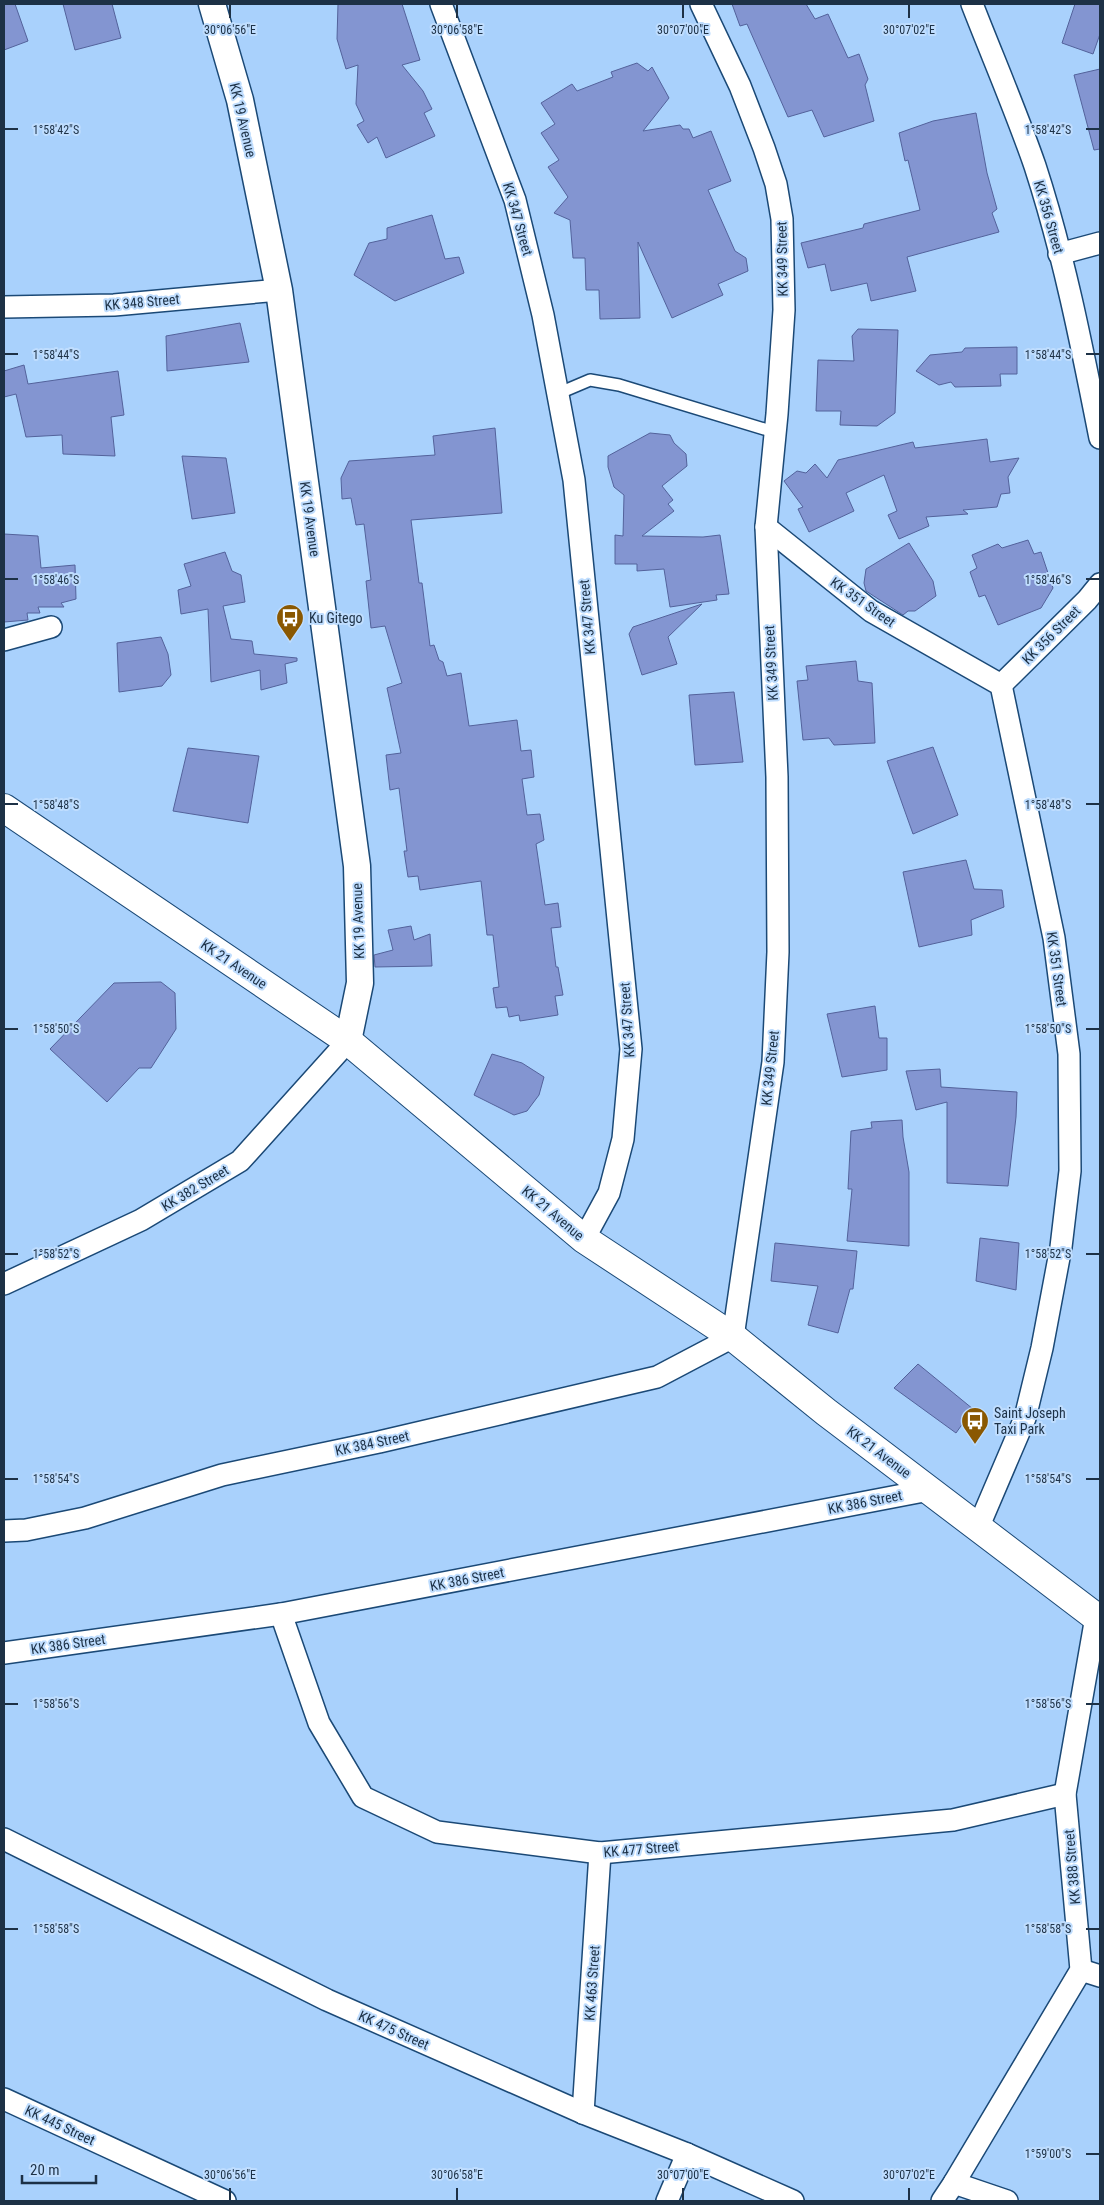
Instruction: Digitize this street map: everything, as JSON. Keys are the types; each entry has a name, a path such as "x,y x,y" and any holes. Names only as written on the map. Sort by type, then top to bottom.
{"main road":[{"name":"KK 21 Avenue","path":"4,808 348,1040 584,1239 734,1337 826,1412 1098,1619"}],"street":[{"name":"KK 19 Avenue","path":"212,4 240,100 279,290 357,866 360,983 348,1040"},
{"name":"KK 347 Street","path":"441,4 515,200 543,315 574,480 631,1049 620,1148 609,1193 584,1239"},
{"name":"KK 349 Street","path":"701,4 740,86 776,184 780,210 784,310 766,527 777,777 778,952 773,1062 734,1337"},
{"name":"KK 356 Street","path":"972,4 1034,166 1059,254 1080,341 1100,438"},
{"path":"1059,254 1100,244"},
{"name":"KK 348 Street","path":"4,307 114,305 279,290"},
{"name":"KK 351 Street","path":"766,527 871,611 1001,685 1054,938 1069,1054 1070,1170 1060,1247 1042,1348 1025,1418 978,1528"},
{"name":"KK 356 Street","path":"1001,685 1087,600 1100,584"},
{"path":"4,640 51,627"},
{"name":"KK 382 Street","path":"4,1284 141,1220 240,1161 348,1040"},
{"name":"KK 384 Street","path":"4,1531 26,1530 85,1518 222,1475 379,1442 657,1377 734,1337"},
{"name":"KK 386 Street","path":"4,1653 280,1614 929,1490"},
{"name":"KK 477 Street","path":"280,1614 319,1723 363,1797 437,1832 600,1854 953,1820 1065,1794"},
{"name":"KK 388 Street","path":"942,2201 1091,1973 1065,1794 1098,1619"},
{"name":"KK 475 Street","path":"4,1839 326,2000 583,2113 687,2154 793,2201"},
{"name":"KK 463 Street","path":"583,2113 600,1854"},
{"name":"KK 445 Street","path":"4,2099 225,2201"},
{"path":"667,2201 687,2154"},
{"path":"954,2183 1007,2201"}],"lane":[{"path":"557,394 590,380 619,385 774,432"}],"building":[{"path":"4,4 15,4 28,41 4,50"},
{"path":"63,4 112,4 121,38 75,50"},
{"path":"338,4 402,4 420,60 402,65 423,91 432,109 424,113 435,136 386,158 377,137 368,143 357,125 364,121 356,104 358,65 346,69 337,39"},
{"path":"732,4 806,4 815,19 828,14 848,58 859,54 868,79 865,85 874,121 824,137 812,110 788,117 747,24 740,26"},
{"path":"1075,4 1100,4 1100,34 1093,54 1062,43"},
{"path":"637,63 648,71 652,67 669,98 643,131 680,125 683,129 689,129 693,138 711,131 731,181 708,190 735,251 746,258 748,271 718,284 723,295 672,318 638,242 640,318 600,319 599,290 586,290 585,258 573,258 570,220 554,213 568,197 548,167 559,160 541,133 555,124 541,103 572,84 577,91 613,77 611,72"},
{"path":"1100,69 1100,149 1094,150 1074,75"},
{"path":"976,113 987,173 997,209 992,213 999,232 907,257 916,291 871,301 867,283 831,291 825,264 808,268 801,243 863,228 864,224 920,210 908,160 905,161 899,133 933,121"},
{"path":"432,215 445,259 459,257 464,273 395,301 354,275 369,243 387,239 387,228"},
{"path":"240,323 249,362 167,371 166,336"},
{"path":"858,329 898,330 895,413 877,426 840,425 841,411 816,411 818,360 854,361 852,336"},
{"path":"1017,347 1017,374 1000,374 1001,386 955,387 951,382 939,385 916,371 930,355 962,352 965,348"},
{"path":"24,365 28,384 118,371 124,415 111,417 115,456 63,454 62,435 26,437 16,394 4,397 4,371"},
{"path":"495,428 502,513 411,520 430,646 434,645 439,660 443,662 447,676 461,673 469,726 517,720 521,751 531,750 534,777 522,779 527,815 540,814 544,840 536,844 545,905 558,903 561,927 551,928 556,967 558,967 563,995 555,996 558,1015 520,1021 519,1015 509,1017 507,1007 496,1008 493,988 499,987 493,935 487,935 481,881 420,890 418,876 408,877 404,851 407,851 399,788 390,790 386,755 401,753 387,688 402,683 385,626 371,628 366,581 371,580 364,524 356,525 351,498 342,499 341,478 349,461 435,455 433,436"},
{"path":"650,433 670,435 674,443 686,454 687,466 662,486 673,500 668,504 674,511 642,536 703,537 720,535 729,594 716,595 717,600 670,607 664,569 637,571 637,564 615,564 615,535 623,536 624,495 614,487 608,467 608,456"},
{"path":"987,439 990,462 1019,458 1008,477 1010,493 1001,494 997,507 963,510 968,514 926,517 929,526 899,539 888,515 897,511 884,475 846,493 854,511 809,532 798,509 803,507 784,481 797,471 806,473 815,464 827,478 838,460 913,442 915,448"},
{"path":"182,456 226,458 235,513 192,519"},
{"path":"4,534 38,536 41,568 75,565 76,599 61,603 64,607 38,607 40,613 27,613 28,620 4,622"},
{"path":"1028,540 1034,554 1041,552 1053,588 1041,608 998,625 985,595 979,597 970,572 977,568 972,555 998,544 1002,548"},
{"path":"909,543 933,581 936,596 915,611 908,611 903,615 866,591 864,583 866,569"},
{"path":"225,552 232,571 241,575 245,602 223,606 231,639 252,641 254,654 297,658 297,661 285,664 287,683 261,690 260,670 211,682 208,609 181,614 178,590 191,586 184,564"},
{"path":"702,604 668,637 677,664 642,675 629,634 633,627"},
{"path":"161,637 168,654 171,675 162,686 119,692 117,643"},
{"path":"856,661 858,681 872,683 875,743 834,745 829,738 803,740 797,681 808,680 806,666"},
{"path":"734,692 743,762 695,765 689,695"},
{"path":"933,747 958,815 913,834 887,761"},
{"path":"188,748 259,756 248,823 173,811"},
{"path":"966,860 974,889 1002,890 1004,907 971,920 972,935 919,947 903,872"},
{"path":"411,926 414,940 430,934 432,966 375,967 374,955 393,950 388,930"},
{"path":"161,982 175,993 176,1029 151,1068 139,1068 107,1102 50,1049 114,983"},
{"path":"875,1006 879,1038 887,1038 887,1070 842,1077 827,1014"},
{"path":"492,1054 522,1063 544,1077 539,1095 527,1111 514,1115 474,1095"},
{"path":"940,1069 941,1087 1017,1092 1008,1186 947,1183 947,1102 916,1110 906,1071"},
{"path":"902,1120 909,1172 909,1246 847,1241 852,1189 848,1189 851,1131 872,1128 871,1122"},
{"path":"980,1238 1019,1243 1016,1290 976,1281"},
{"path":"775,1243 857,1251 853,1289 850,1289 838,1333 808,1325 818,1286 771,1281"},
{"path":"918,1364 973,1409 956,1433 894,1388"}],"place":[{"name":"Ku Gitego","path":"290,642"},
{"name":"Saint Joseph Taxi Park","path":"975,1445"}]}
